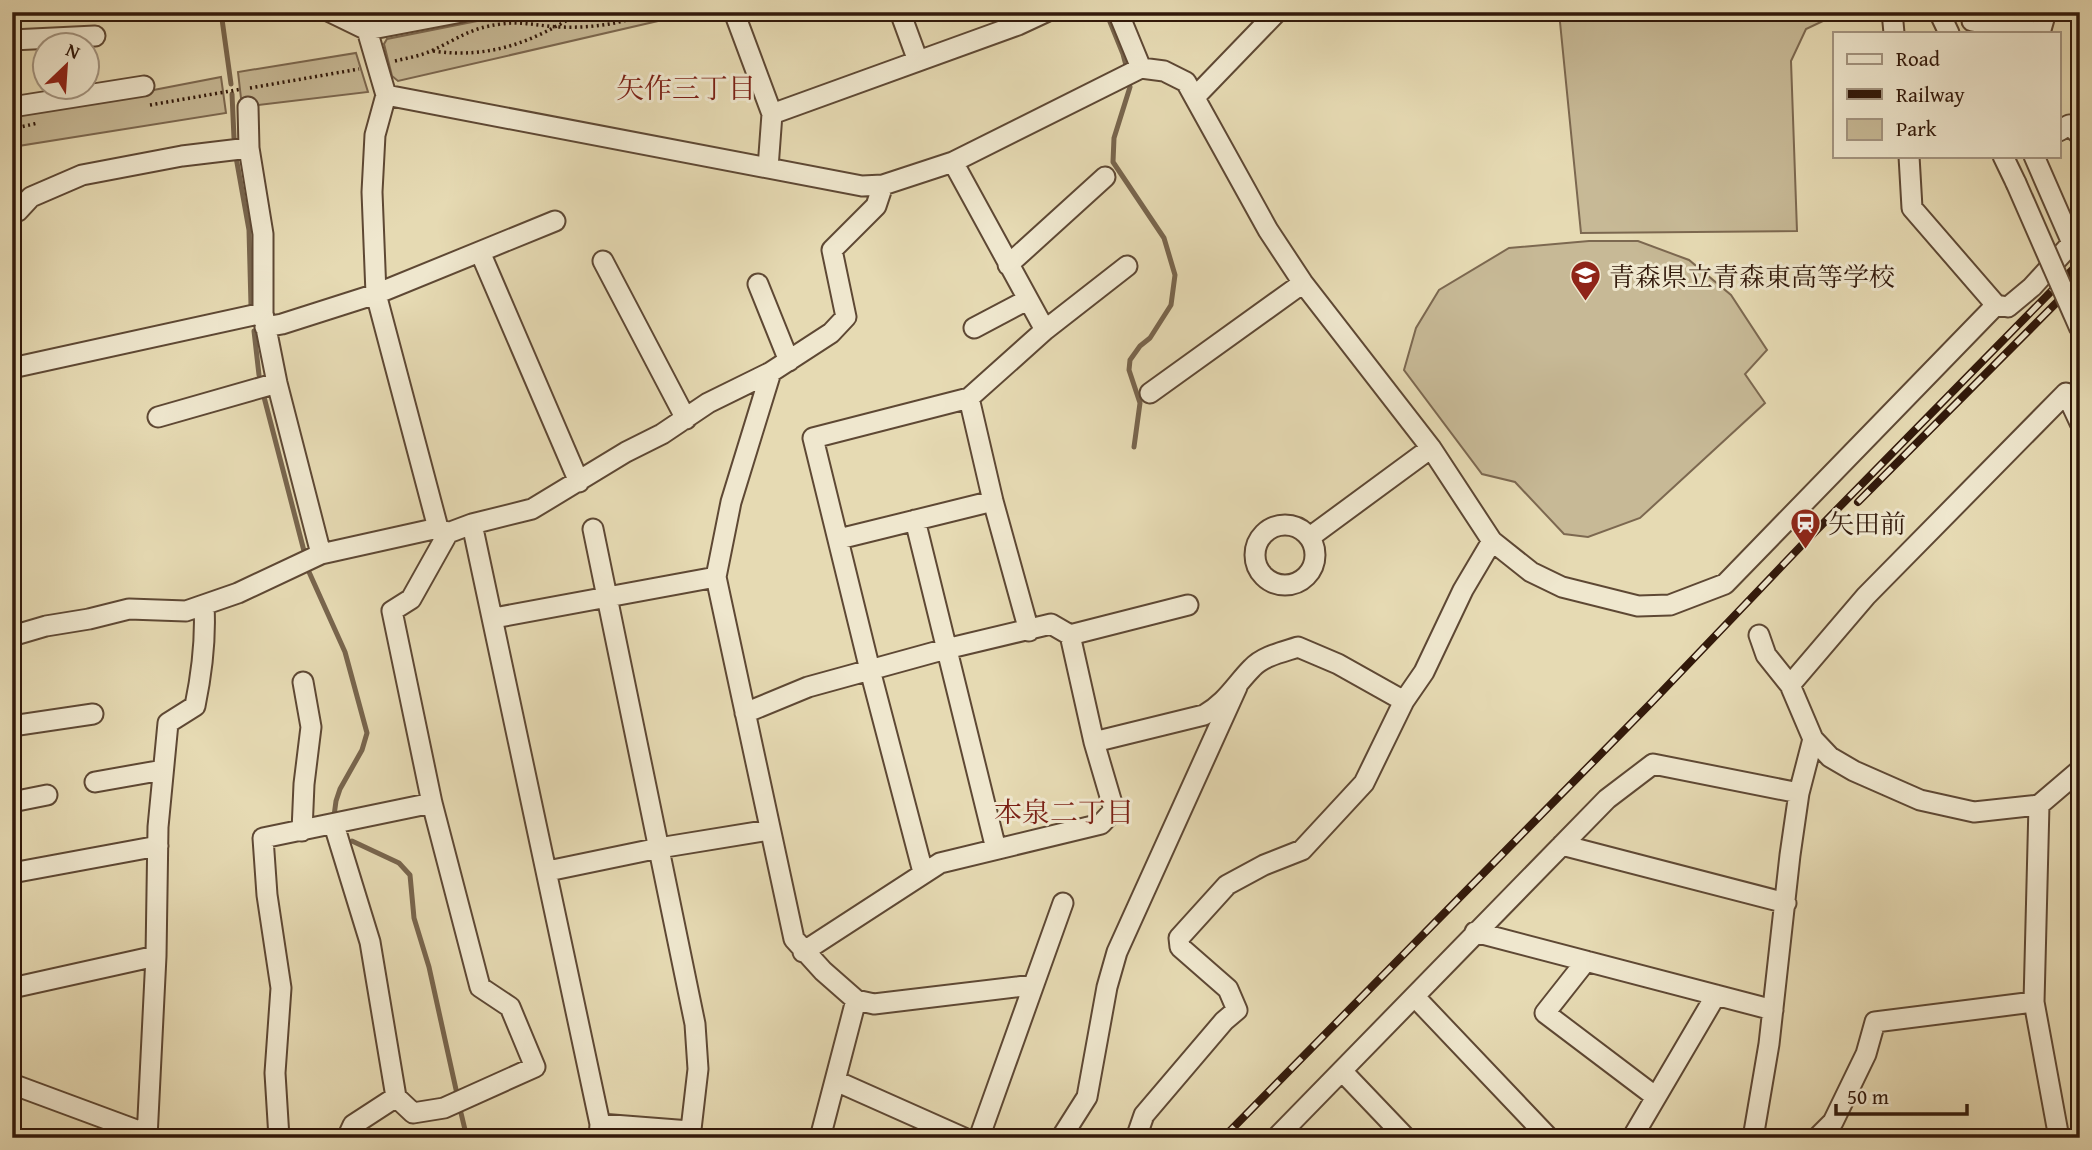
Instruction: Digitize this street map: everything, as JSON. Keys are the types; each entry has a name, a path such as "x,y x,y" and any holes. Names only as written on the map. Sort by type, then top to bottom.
{"street":[{"path":"330,12 367,30 461,12"},
{"path":"734,12 772,114 768,168"},
{"path":"900,12 918,61"},
{"path":"772,114 918,61 1016,18 1046,12"},
{"path":"1118,12 1141,68"},
{"path":"1195,97 1277,12"},
{"path":"1892,12 1894,32"},
{"path":"1939,12 1949,32"},
{"path":"2040,32 2046,12"},
{"path":"1972,22 2034,32"},
{"path":"334,825 370,942 396,1097 413,1113 444,1108 534,1067 510,1007 480,987 432,803 392,611 411,599 443,530 376,294 372,181 375,135 386,95 367,30"},
{"path":"12,40 32,39"},
{"path":"386,95 862,186 883,185 953,162 1141,68 1164,71 1186,82 1268,230 1303,282 1431,448 1492,541 1531,572 1562,587 1638,606 1670,605 1725,584 1996,306"},
{"path":"12,107 145,95"},
{"path":"248,107 249,148 263,234 264,320 277,383 321,554"},
{"path":"2060,130 2068,125 2080,135"},
{"path":"12,214 31,197 82,175 182,156 249,148"},
{"path":"1909,158 1912,208 1996,306 2008,307 2032,287 2071,243 2035,158"},
{"path":"2004,158 2080,329"},
{"path":"953,162 1045,330"},
{"path":"1008,265 1105,177"},
{"path":"12,636 46,625 89,619 129,609 187,611 251,587 321,554 472,524 532,509 708,403 771,372 831,333 846,317 832,250 876,206 883,185"},
{"path":"12,368 264,320 282,324 376,294 555,221"},
{"path":"480,251 579,482"},
{"path":"603,261 685,419"},
{"path":"923,872 813,438 969,398 1045,330 1127,267"},
{"path":"1150,393 1303,282"},
{"path":"758,284 789,361"},
{"path":"974,328 1027,300"},
{"path":"771,372 731,502 716,577 794,939 803,952 856,1000 874,1003 1033,985"},
{"path":"158,417 277,383"},
{"path":"1790,685 1866,596 2066,393 2080,423"},
{"path":"969,398 993,501 1029,631"},
{"path":"1310,537 1431,448"},
{"path":"839,539 993,501"},
{"path":"915,520 996,849"},
{"path":"472,524 548,871 599,1131 690,1136 698,1069 695,1024 593,529"},
{"path":"1136,1138 1144,1115 1224,1021 1237,1010 1228,989 1180,947 1179,938 1227,885 1264,865 1303,850 1364,783 1404,701 1424,672 1463,590 1492,541"},
{"path":"494,618 716,577"},
{"path":"745,713 807,687 946,649 1051,625 1070,635 1188,605"},
{"path":"12,1084 147,1136 156,957 158,846 168,723 195,706 206,638 204,606"},
{"path":"803,952 940,863 1101,824 1114,810 1094,742 1070,635"},
{"path":"1759,635 1766,655 1790,685 1813,739 1830,757 1854,771 1920,800 1974,812 2039,805 2080,770"},
{"path":"1094,742 1204,715 1217,708 1253,666 1266,658 1298,647 1338,664 1404,701"},
{"path":"302,831 311,727 303,682"},
{"path":"1061,1138 1087,1097 1116,951 1237,687"},
{"path":"12,726 93,714"},
{"path":"1757,1137 1790,855 1799,793 1813,739"},
{"path":"1276,1138 1607,799 1653,764 1799,793"},
{"path":"95,782 163,770"},
{"path":"12,802 47,795"},
{"path":"279,1138 275,1073 281,988 267,895 263,838 432,803"},
{"path":"2039,805 2034,1002 2059,1137 2080,1136"},
{"path":"548,871 659,848 769,830"},
{"path":"1562,845 1786,903"},
{"path":"12,873 158,846"},
{"path":"979,1138 1063,903"},
{"path":"1475,932 1773,1010"},
{"path":"12,988 156,957"},
{"path":"1586,961 1545,1013 1656,1097"},
{"path":"1632,1138 1716,995"},
{"path":"1415,996 1549,1138"},
{"path":"820,1138 856,1000"},
{"path":"1817,1138 1833,1122 1866,1054 1875,1022 2034,1002"},
{"path":"1342,1071 1406,1138"},
{"path":"836,1081 964,1138"},
{"path":"347,1138 353,1125 396,1097"}],"path":[{"path":"431,51 482,54 543,35 581,12"},
{"path":"389,62 431,51 471,29 527,22 558,27 617,24 649,12"},
{"path":"145,95 362,69"},
{"path":"12,129 38,123"}],"green space":[{"path":"522,12 697,12 398,81 392,76 384,44 387,39"},
{"path":"1559,12 1863,12 1863,16 1825,20 1806,29 1791,61 1797,231 1581,233"},
{"path":"356,53 368,92 242,107 238,72"},
{"path":"221,77 226,113 12,147 12,114"},
{"path":"1589,241 1638,241 1689,260 1731,295 1767,350 1745,374 1765,403 1640,518 1588,537 1564,534 1515,482 1482,474 1404,370 1416,328 1439,290 1509,248"}],"waterway":[{"path":"221,12 231,84"},
{"path":"1106,12 1127,69"},
{"path":"1130,87 1114,138 1113,162 1164,238 1175,275 1171,305 1150,338 1130,360 1129,370 1140,403 1134,447"},
{"path":"232,94 234,138"},
{"path":"236,157 249,230 251,305"},
{"path":"254,331 259,375"},
{"path":"264,397 304,551"},
{"path":"309,572 345,652 367,733 362,750 340,789 334,816"},
{"path":"352,841 399,863 410,875 414,918 429,967 457,1094"},
{"path":"461,1113 467,1138"}],"railway":[{"path":"1223,1138 2080,262"},
{"path":"1858,502 2080,279"}],"place":[{"name":"青森県立青森東高等学校","path":"1586,303"},
{"name":"矢田前","path":"1805,550"}],"district":[{"name":"矢作三丁目","path":"686,87"},
{"name":"本泉二丁目","path":"1064,811"}]}
